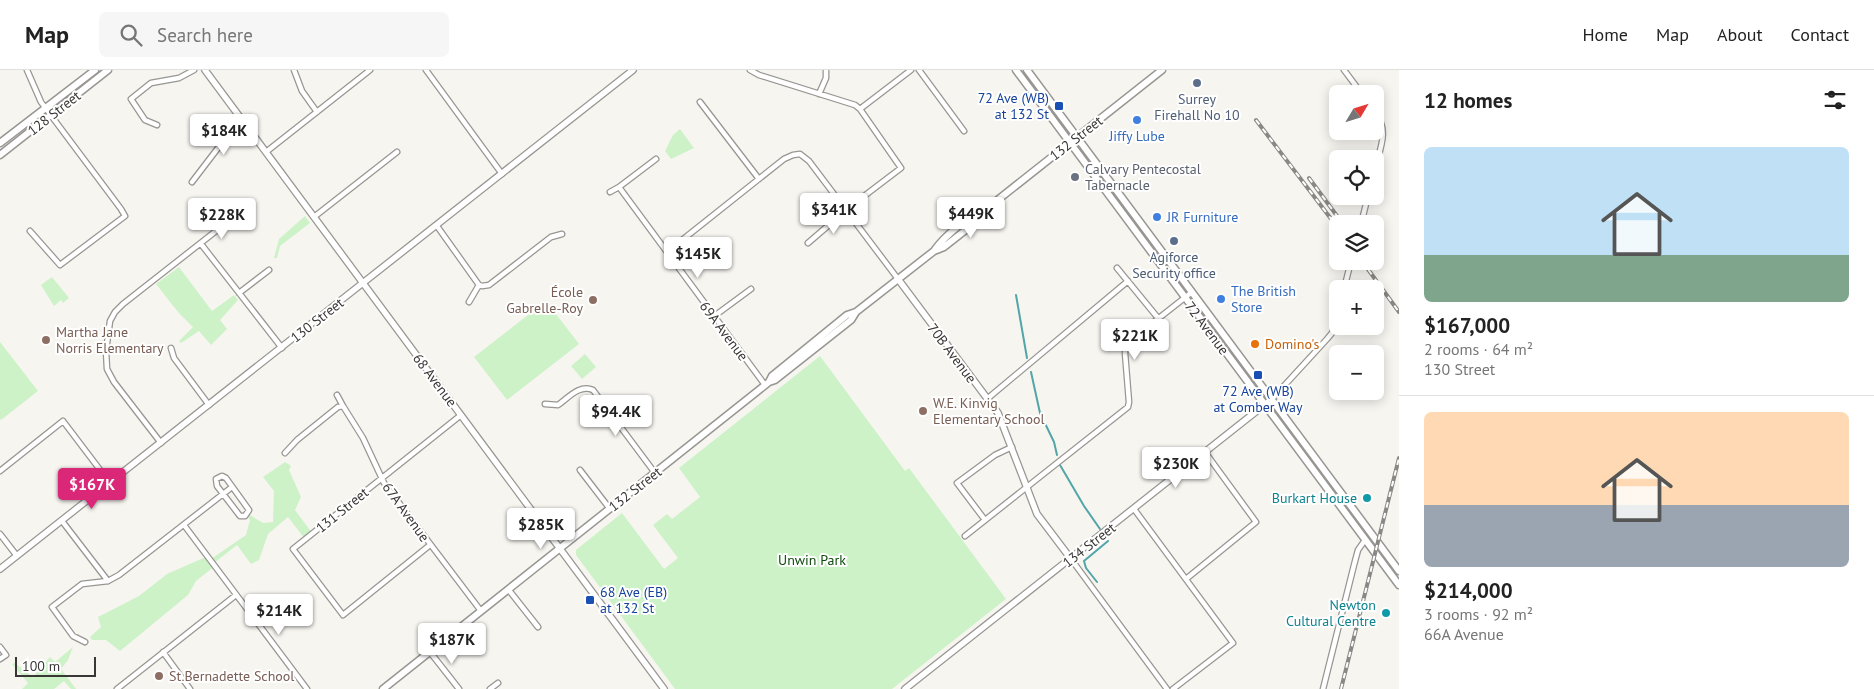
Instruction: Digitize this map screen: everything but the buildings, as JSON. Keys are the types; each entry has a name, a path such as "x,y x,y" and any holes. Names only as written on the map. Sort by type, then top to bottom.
{"main road":[{"name":"128 Street","path":"0,143 94,70"},
{"name":"128 Street","path":"0,155 108,70"},
{"name":"72 Avenue","path":"1016,70 1399,585"},
{"name":"72 Avenue","path":"1027,70 1399,571"},
{"name":"132 Street","path":"384,689 767,383 772,376 824,333 847,315 856,312 934,251 940,242 982,209 990,206 1162,70"}],"street":[{"path":"27,70 40,100 125,216 60,264 30,231"},
{"path":"157,125 145,120 131,99 151,83 179,78 194,70"},
{"name":"68 Avenue","path":"205,70 664,689"},
{"path":"294,70 302,91 317,112"},
{"path":"266,152 370,70"},
{"path":"426,70 502,174"},
{"name":"130 Street","path":"0,570 633,70"},
{"path":"750,70 759,75 855,105 860,109 901,168 808,243"},
{"path":"819,94 826,78 826,70"},
{"path":"860,109 911,70"},
{"path":"919,70 964,130"},
{"path":"1344,70 1355,85"},
{"path":"667,252 759,179 700,102"},
{"path":"192,182 241,118"},
{"path":"314,217 397,152"},
{"name":"70B Avenue","path":"759,179 792,155 800,154 809,161 998,413 1039,517 1167,689"},
{"path":"610,192 656,159"},
{"name":"69A Avenue","path":"619,187 713,317 767,383"},
{"path":"161,443 108,372 106,362 110,321 118,308 230,220"},
{"path":"437,226 479,285 482,286 489,285 551,237 562,234"},
{"path":"201,244 282,348"},
{"path":"1116,268 1158,318"},
{"path":"239,293 269,270"},
{"path":"986,398 1128,282"},
{"path":"469,302 479,285"},
{"path":"713,317 751,289"},
{"path":"965,536 1128,407 1130,402 1125,353 1126,345 1192,292"},
{"path":"1272,399 1330,335"},
{"path":"171,348 174,358 209,405"},
{"path":"545,404 558,405 579,389 587,387 593,390 655,473"},
{"name":"67A Avenue","path":"337,395 340,407 363,438 381,478 481,611"},
{"name":"134 Street","path":"905,689 1272,399"},
{"path":"285,453 297,440 340,407"},
{"name":"131 Street","path":"430,545 343,615 293,549 461,415"},
{"path":"0,470 63,421 110,483"},
{"path":"985,520 957,483 995,455 1012,447"},
{"path":"1186,579 1256,522 1205,452"},
{"path":"580,470 610,509"},
{"path":"219,477 226,478 232,487 249,510 245,516 240,516 217,486 216,479 219,477"},
{"path":"85,642 74,636 52,607 82,584 108,581 119,575 232,487"},
{"path":"1134,509 1233,643 1173,689"},
{"path":"62,520 108,581"},
{"path":"184,524 306,689"},
{"path":"0,534 17,556"},
{"path":"1323,689 1358,550 1365,540"},
{"path":"508,589 538,627"},
{"path":"117,689 236,594"},
{"path":"0,647 6,655 0,660"},
{"path":"162,652 190,689"},
{"path":"430,652 459,689"},
{"path":"490,689 498,683"}],"green space":[{"path":"680,129 694,148 671,159 665,151 673,135"},
{"path":"305,216 310,223 280,246 277,258 274,258 279,239"},
{"path":"179,267 212,311 234,295 238,300 220,320 227,329 211,345 199,331 181,343 179,341 193,327 178,312 156,284"},
{"path":"52,277 69,298 63,303 61,300 54,306 41,285"},
{"path":"546,301 579,344 507,400 474,357"},
{"path":"0,342 38,391 1,420 0,419"},
{"path":"585,354 596,367 582,379 571,366"},
{"name":"Unwin Park","path":"820,356 905,471 909,468 1006,599 892,689 675,689 576,555 576,550 622,513 664,569 678,558 653,525 667,514 672,519 700,497 679,468"},
{"path":"285,462 291,466 289,470 301,497 295,510 312,533 305,539 288,517 268,534 259,560 251,564 237,545 214,563 215,566 196,581 188,595 120,651 106,640 92,640 90,637 101,627 98,617 139,596 167,574 208,556 211,559 246,535 250,520 248,517 250,515 263,523 273,522 274,491 263,477"},
{"path":"73,647 68,660 61,669 76,689 71,689 64,681 54,689 22,689 28,683 12,664 15,663 33,677 50,657 55,662"}],"waterway":[{"path":"1016,295 1027,358"},
{"path":"1031,372 1040,413 1054,442 1057,455"},
{"path":"1060,465 1100,529"},
{"path":"1097,582 1086,568 1084,561 1108,541"}],"railway":[{"path":"1256,120 1329,216"},
{"path":"1309,178 1336,215"},
{"path":"1369,270 1399,312"},
{"path":"1341,689 1399,458"}],"place":[{"name":"Surrey Firehall No 10","path":"1197,83"},
{"name":"72 Ave (WB) at 132 St","path":"1059,106"},
{"name":"Jiffy Lube","path":"1137,120"},
{"name":"Calvary Pentecostal Tabernacle","path":"1075,177"},
{"name":"JR Furniture","path":"1157,217"},
{"name":"Agiforce Security office","path":"1174,241"},
{"name":"The British Store","path":"1221,299"},
{"name":"École Gabrelle-Roy","path":"593,300"},
{"name":"Martha Jane Norris Elementary","path":"46,340"},
{"name":"Domino's","path":"1255,344"},
{"name":"72 Ave (WB) at Comber Way","path":"1258,375"},
{"name":"W.E. Kinvig Elementary School","path":"923,411"},
{"name":"Burkart House","path":"1367,498"},
{"name":"68 Ave (EB) at 132 St","path":"590,600"},
{"name":"Newton Cultural Centre","path":"1386,613"},
{"name":"St.Bernadette School","path":"159,676"}]}
